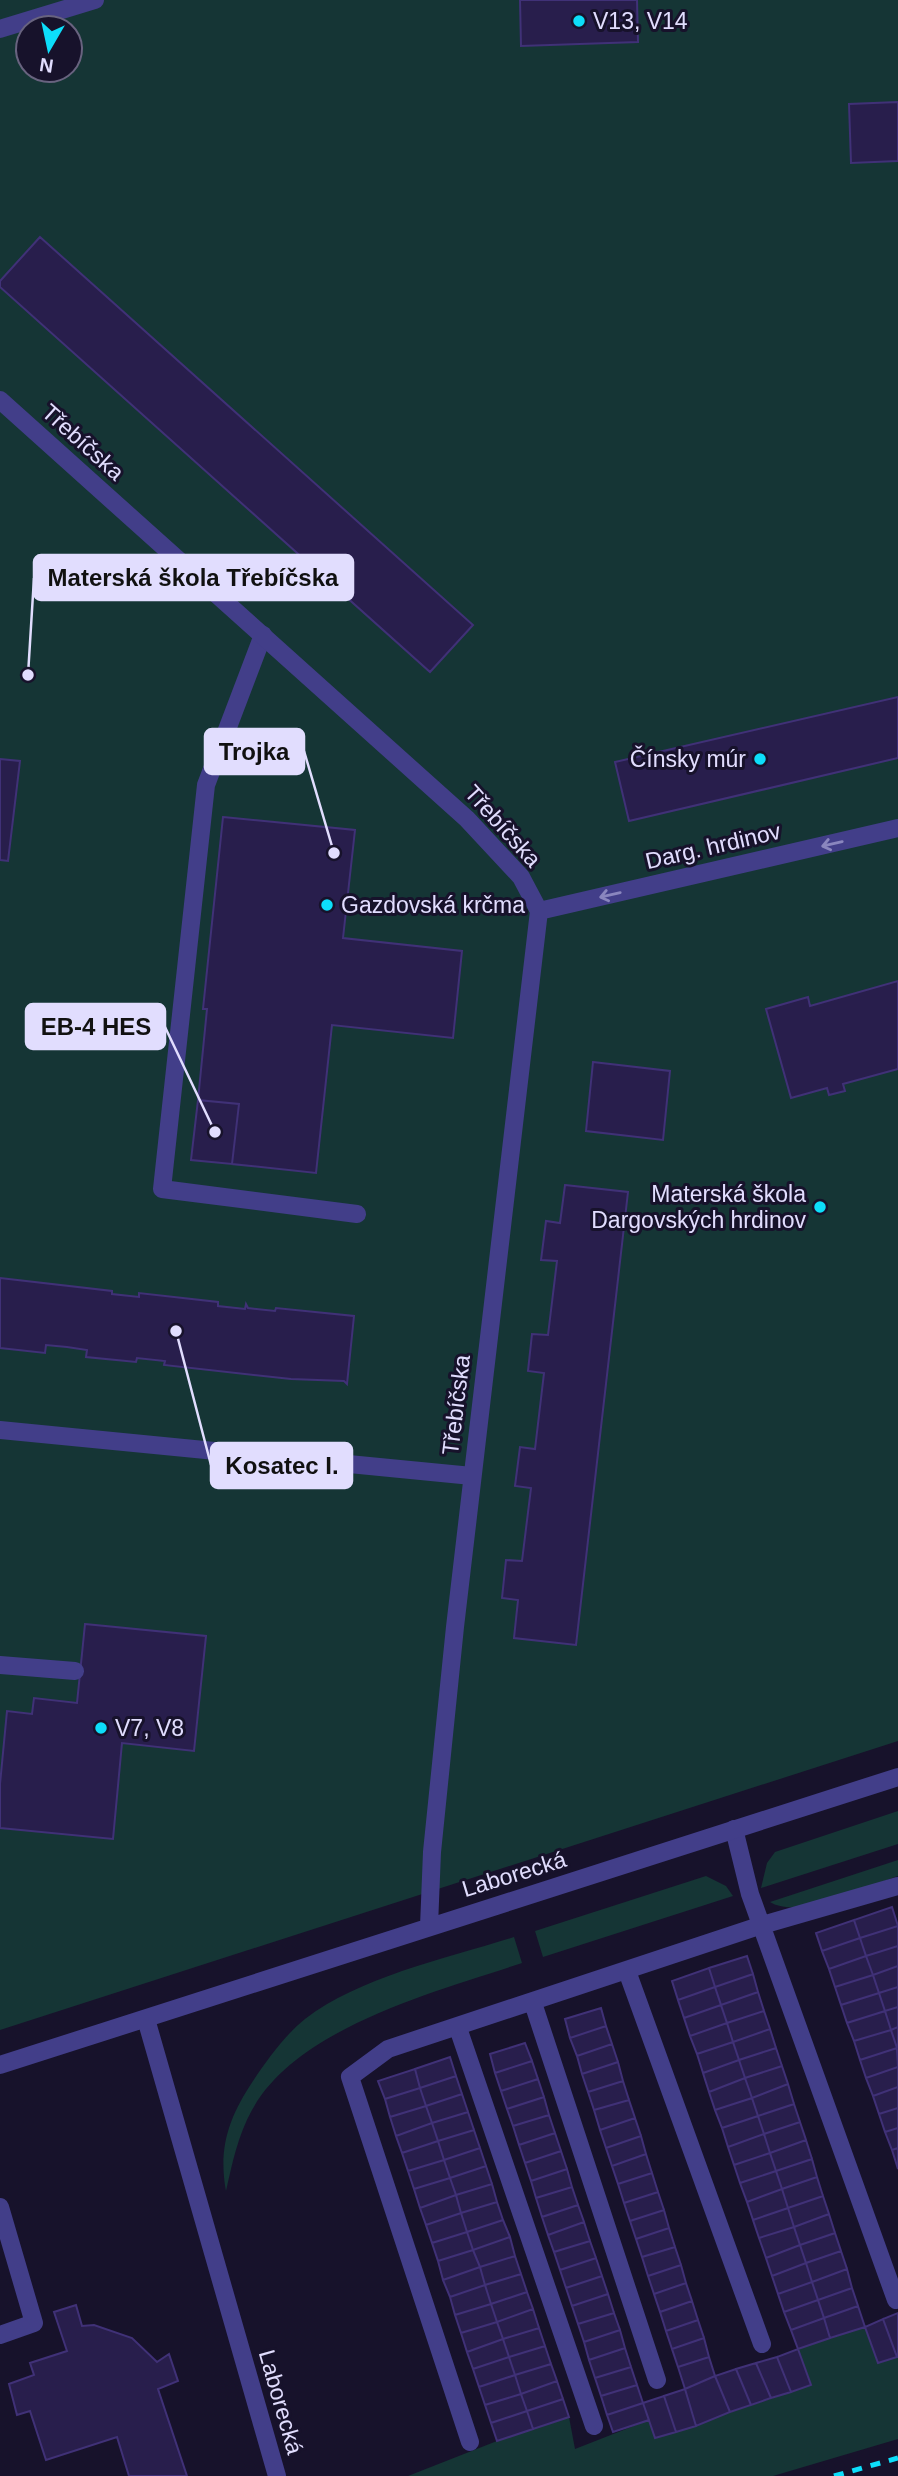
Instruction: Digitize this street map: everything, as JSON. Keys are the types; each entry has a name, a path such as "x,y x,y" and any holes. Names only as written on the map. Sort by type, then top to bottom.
{"street":[{"path":"0,29 95,0"},
{"name":"Třebíčska","path":"0,400 467,819 520,877 539,911 472,1476 432,1852 429,1926"},
{"path":"263,635 206,785 162,1189 357,1214"},
{"name":"Darg. hrdinov","path":"539,911 898,828"},
{"name":"Třebíčska","path":"0,1430 472,1476"},
{"path":"0,1665 75,1671"},
{"name":"Laborecká","path":"0,2064 898,1777"},
{"path":"734,1829 750,1894 897,2300"},
{"path":"470,2442 350,2077 388,2049 762,1925 898,1886"},
{"path":"627,1971 762,2344"},
{"path":"533,2003 657,2380"},
{"name":"Laborecká","path":"146,2019 277,2476"},
{"path":"458,2028 594,2426"},
{"path":"0,2207 34,2323 0,2335"}],"green space":[{"path":"0,0 898,0 898,1741 0,2030"},
{"path":"898,1811 898,1844 761,1888 767,1863 775,1852"},
{"path":"898,1860 898,1876 832,1900 798,1907 782,1907 770,1902"},
{"path":"706,1876 726,1886 733,1896 543,1957 535,1931"},
{"path":"514,1937 522,1963 372,2016 335,2034 301,2056 273,2081 252,2110 239,2139 226,2191 223,2161 232,2120 258,2073 298,2025 327,2004 377,1980"},
{"path":"865,2327 878,2363 898,2357 898,2439 773,2476 408,2476 497,2441 569,2417 575,2449 649,2420 655,2438 811,2385 798,2349"}],"building":[{"name":"V13, V14","path":"520,0 637,0 638,42 521,46"},
{"path":"898,102 898,161 851,163 849,104"},
{"path":"40,237 473,625 430,672 0,287 0,281"},
{"name":"Čínsky múr","path":"898,697 898,758 629,821 615,762"},
{"path":"0,759 20,761 8,861 0,860"},
{"path":"223,817 355,830 343,938 462,951 453,1038 332,1025 316,1173 232,1164 239,1104 198,1100 207,1009 203,1009"},
{"path":"898,981 898,1069 843,1084 845,1091 829,1095 827,1088 791,1098 766,1009 808,997 810,1006"},
{"path":"593,1062 670,1071 663,1140 586,1131"},
{"path":"198,1100 239,1104 232,1164 191,1160"},
{"path":"565,1185 628,1192 576,1645 514,1638 518,1600 502,1598 506,1560 522,1561 531,1488 515,1486 520,1447 535,1449 544,1373 528,1371 532,1334 548,1335 557,1261 541,1260 546,1221 560,1223"},
{"path":"0,1278 112,1291 112,1294 139,1297 139,1293 218,1302 218,1306 245,1309 246,1304 248,1308 275,1311 276,1308 354,1316 347,1384 344,1381 291,1379 164,1365 165,1361 137,1358 136,1362 86,1357 87,1350 67,1347 46,1345 45,1353 0,1348"},
{"name":"V7, V8","path":"85,1624 206,1636 194,1751 122,1743 113,1839 0,1828 0,1784 7,1711 32,1714 34,1698 77,1703"},
{"path":"892,1907 898,1926 860,1938 854,1920"},
{"path":"854,1920 860,1938 822,1951 816,1933"},
{"path":"898,1926 898,1946 866,1956 860,1938"},
{"path":"860,1938 866,1956 829,1969 822,1951"},
{"path":"898,1946 898,1966 873,1975 866,1956"},
{"path":"747,1956 753,1974 715,1987 709,1968"},
{"path":"866,1956 873,1975 835,1987 829,1969"},
{"path":"898,1966 898,1987 879,1993 873,1975"},
{"path":"709,1968 715,1987 678,2000 672,1981"},
{"path":"753,1974 758,1992 721,2005 715,1987"},
{"path":"873,1975 879,1993 841,2005 835,1987"},
{"path":"715,1987 721,2005 684,2018 678,2000"},
{"path":"898,1987 898,2007 885,2011 879,1993"},
{"path":"758,1992 764,2011 727,2023 721,2005"},
{"path":"879,1993 885,2011 847,2023 841,2005"},
{"path":"721,2005 727,2023 690,2036 684,2018"},
{"path":"898,2007 898,2027 891,2030 885,2011"},
{"path":"601,2008 606,2026 570,2038 565,2019"},
{"path":"764,2011 770,2029 733,2042 727,2023"},
{"path":"885,2011 891,2030 854,2041 847,2023"},
{"path":"727,2023 733,2042 697,2054 690,2036"},
{"path":"606,2026 612,2044 577,2056 570,2038"},
{"path":"898,2027 898,2047 897,2048 891,2030"},
{"path":"770,2029 776,2048 739,2060 733,2042"},
{"path":"891,2030 897,2048 860,2060 854,2041"},
{"path":"733,2042 739,2060 703,2073 697,2054"},
{"path":"525,2043 532,2061 495,2073 490,2054"},
{"path":"612,2044 618,2062 582,2074 577,2056"},
{"path":"776,2048 782,2066 745,2078 739,2060"},
{"path":"897,2048 898,2067 866,2078 860,2060"},
{"path":"450,2057 456,2076 420,2088 415,2069"},
{"path":"739,2060 745,2078 709,2092 703,2073"},
{"path":"532,2061 538,2079 501,2091 495,2073"},
{"path":"618,2062 623,2081 588,2092 582,2074"},
{"path":"782,2066 788,2084 752,2098 745,2078"},
{"path":"898,2067 898,2087 873,2096 866,2078"},
{"path":"415,2069 420,2088 385,2099 378,2081"},
{"path":"456,2076 462,2094 426,2106 420,2088"},
{"path":"745,2078 752,2098 715,2110 709,2092"},
{"path":"538,2079 544,2097 507,2109 501,2091"},
{"path":"623,2081 629,2100 594,2110 588,2092"},
{"path":"788,2084 794,2104 758,2116 752,2098"},
{"path":"898,2087 898,2108 879,2114 873,2096"},
{"path":"420,2088 426,2106 390,2117 385,2099"},
{"path":"462,2094 468,2112 432,2123 426,2106"},
{"path":"544,2097 549,2115 513,2126 507,2109"},
{"path":"752,2098 758,2116 722,2128 715,2110"},
{"path":"629,2100 635,2118 600,2130 594,2110"},
{"path":"794,2104 800,2122 764,2134 758,2116"},
{"path":"426,2106 432,2123 396,2136 390,2117"},
{"path":"898,2108 898,2128 885,2132 879,2114"},
{"path":"468,2112 474,2130 438,2141 432,2123"},
{"path":"549,2115 555,2133 519,2145 513,2126"},
{"path":"758,2116 764,2134 728,2147 722,2128"},
{"path":"635,2118 641,2136 606,2148 600,2130"},
{"path":"800,2122 806,2140 770,2153 764,2134"},
{"path":"432,2123 438,2141 402,2153 396,2136"},
{"path":"898,2128 898,2148 892,2150 885,2132"},
{"path":"474,2130 480,2148 444,2160 438,2141"},
{"path":"555,2133 561,2151 525,2163 519,2145"},
{"path":"764,2134 770,2153 734,2165 728,2147"},
{"path":"641,2136 646,2154 612,2166 606,2148"},
{"path":"806,2140 812,2159 776,2171 770,2153"},
{"path":"438,2141 444,2160 408,2171 402,2153"},
{"path":"480,2148 486,2166 450,2178 444,2160"},
{"path":"898,2148 898,2169 892,2150"},
{"path":"561,2151 567,2169 531,2181 525,2163"},
{"path":"770,2153 776,2171 740,2183 734,2165"},
{"path":"646,2154 652,2173 618,2184 612,2166"},
{"path":"812,2159 817,2177 782,2189 776,2171"},
{"path":"444,2160 450,2178 414,2189 408,2171"},
{"path":"486,2166 492,2184 456,2195 450,2178"},
{"path":"567,2169 572,2187 536,2198 531,2181"},
{"path":"776,2171 782,2189 747,2202 740,2183"},
{"path":"652,2173 658,2192 624,2203 618,2184"},
{"path":"817,2177 823,2196 788,2208 782,2189"},
{"path":"450,2178 456,2195 420,2208 414,2189"},
{"path":"492,2184 497,2202 461,2213 456,2195"},
{"path":"572,2187 578,2205 542,2217 536,2198"},
{"path":"782,2189 788,2208 753,2220 747,2202"},
{"path":"658,2192 664,2210 630,2221 624,2203"},
{"path":"456,2195 461,2213 426,2225 420,2208"},
{"path":"823,2196 829,2214 794,2227 788,2208"},
{"path":"497,2202 503,2220 467,2232 461,2213"},
{"path":"578,2205 584,2222 548,2235 542,2217"},
{"path":"788,2208 794,2227 759,2238 753,2220"},
{"path":"664,2210 669,2228 636,2239 630,2221"},
{"path":"461,2213 467,2232 432,2243 426,2225"},
{"path":"829,2214 835,2233 800,2245 794,2227"},
{"path":"503,2220 510,2237 473,2250 467,2232"},
{"path":"584,2222 590,2241 554,2252 548,2235"},
{"path":"794,2227 800,2245 766,2258 759,2238"},
{"path":"669,2228 675,2247 642,2257 636,2239"},
{"path":"467,2232 473,2250 438,2261 432,2243"},
{"path":"835,2233 841,2251 806,2263 800,2245"},
{"path":"510,2237 515,2256 480,2267 473,2250"},
{"path":"590,2241 596,2258 560,2270 554,2252"},
{"path":"800,2245 806,2263 772,2276 766,2258"},
{"path":"675,2247 681,2265 648,2276 642,2257"},
{"path":"473,2250 480,2267 443,2280 438,2261"},
{"path":"841,2251 847,2269 812,2282 806,2263"},
{"path":"515,2256 521,2274 485,2285 480,2267"},
{"path":"596,2258 602,2276 566,2288 560,2270"},
{"path":"806,2263 812,2282 778,2294 772,2276"},
{"path":"681,2265 686,2283 654,2294 648,2276"},
{"path":"480,2267 485,2285 450,2297 443,2280"},
{"path":"847,2269 852,2288 818,2300 812,2282"},
{"path":"521,2274 527,2292 491,2304 485,2285"},
{"path":"602,2276 608,2294 572,2306 566,2288"},
{"path":"812,2282 818,2300 784,2312 778,2294"},
{"path":"686,2283 692,2301 660,2312 654,2294"},
{"path":"485,2285 491,2304 455,2315 450,2297"},
{"path":"852,2288 858,2306 824,2318 818,2300"},
{"path":"527,2292 533,2309 497,2322 491,2304"},
{"path":"608,2294 614,2313 578,2324 572,2306"},
{"path":"818,2300 824,2318 791,2330 784,2312"},
{"path":"692,2301 698,2320 666,2331 660,2312"},
{"path":"491,2304 497,2322 461,2333 455,2315"},
{"path":"76,2305 82,2326 94,2325 132,2338 157,2362 169,2354 178,2381 158,2389 187,2476 129,2476 117,2437 46,2460 30,2411 17,2415 9,2384 34,2375 30,2363 67,2351 54,2312"},
{"path":"858,2306 865,2327 830,2338 824,2318"},
{"path":"533,2309 539,2328 503,2339 497,2322"},
{"path":"614,2313 620,2330 584,2342 578,2324"},
{"path":"898,2313 898,2357 897,2357 883,2319"},
{"path":"824,2318 830,2338 798,2349 791,2330"},
{"path":"883,2319 897,2357 878,2363 865,2327"},
{"path":"698,2320 704,2338 672,2349 666,2331"},
{"path":"497,2322 503,2339 467,2352 461,2333"},
{"path":"539,2328 545,2346 509,2357 503,2339"},
{"path":"620,2330 625,2348 589,2360 584,2342"},
{"path":"704,2338 709,2357 678,2367 672,2349"},
{"path":"503,2339 509,2357 473,2369 467,2352"},
{"path":"545,2346 551,2364 515,2375 509,2357"},
{"path":"625,2348 631,2367 595,2378 589,2360"},
{"path":"798,2349 811,2385 791,2392 777,2357"},
{"path":"509,2357 515,2375 479,2387 473,2369"},
{"path":"709,2357 715,2376 685,2389 678,2367"},
{"path":"777,2357 791,2392 771,2398 756,2363"},
{"path":"756,2363 771,2398 751,2405 736,2369"},
{"path":"551,2364 557,2381 521,2394 515,2375"},
{"path":"631,2367 637,2385 601,2396 595,2378"},
{"path":"736,2369 751,2405 730,2412 715,2376"},
{"path":"515,2375 521,2394 485,2405 479,2387"},
{"path":"715,2376 730,2412 696,2426 685,2389"},
{"path":"557,2381 563,2399 527,2411 521,2394"},
{"path":"637,2385 643,2403 607,2415 601,2396"},
{"path":"685,2389 696,2426 676,2432 664,2396"},
{"path":"521,2394 527,2411 491,2423 485,2405"},
{"path":"664,2396 676,2432 655,2438 643,2403"},
{"path":"563,2399 569,2417 533,2429 527,2411"},
{"path":"643,2403 649,2420 613,2432 607,2415"},
{"path":"527,2411 533,2429 497,2441 491,2423"}],"railway":[{"path":"834,2476 898,2458"}],"place":[{"name":"V13, V14","path":"579,21"},
{"name":"Materská škola Třebíčska","path":"28,675"},
{"name":"Čínsky múr","path":"760,759"},
{"name":"Trojka","path":"334,853"},
{"name":"Gazdovská krčma","path":"327,905"},
{"name":"EB-4 HES","path":"215,1132"},
{"name":"Materská škola Dargovských hrdinov","path":"820,1207"},
{"name":"Kosatec I.","path":"176,1331"},
{"name":"V7, V8","path":"101,1728"}]}
